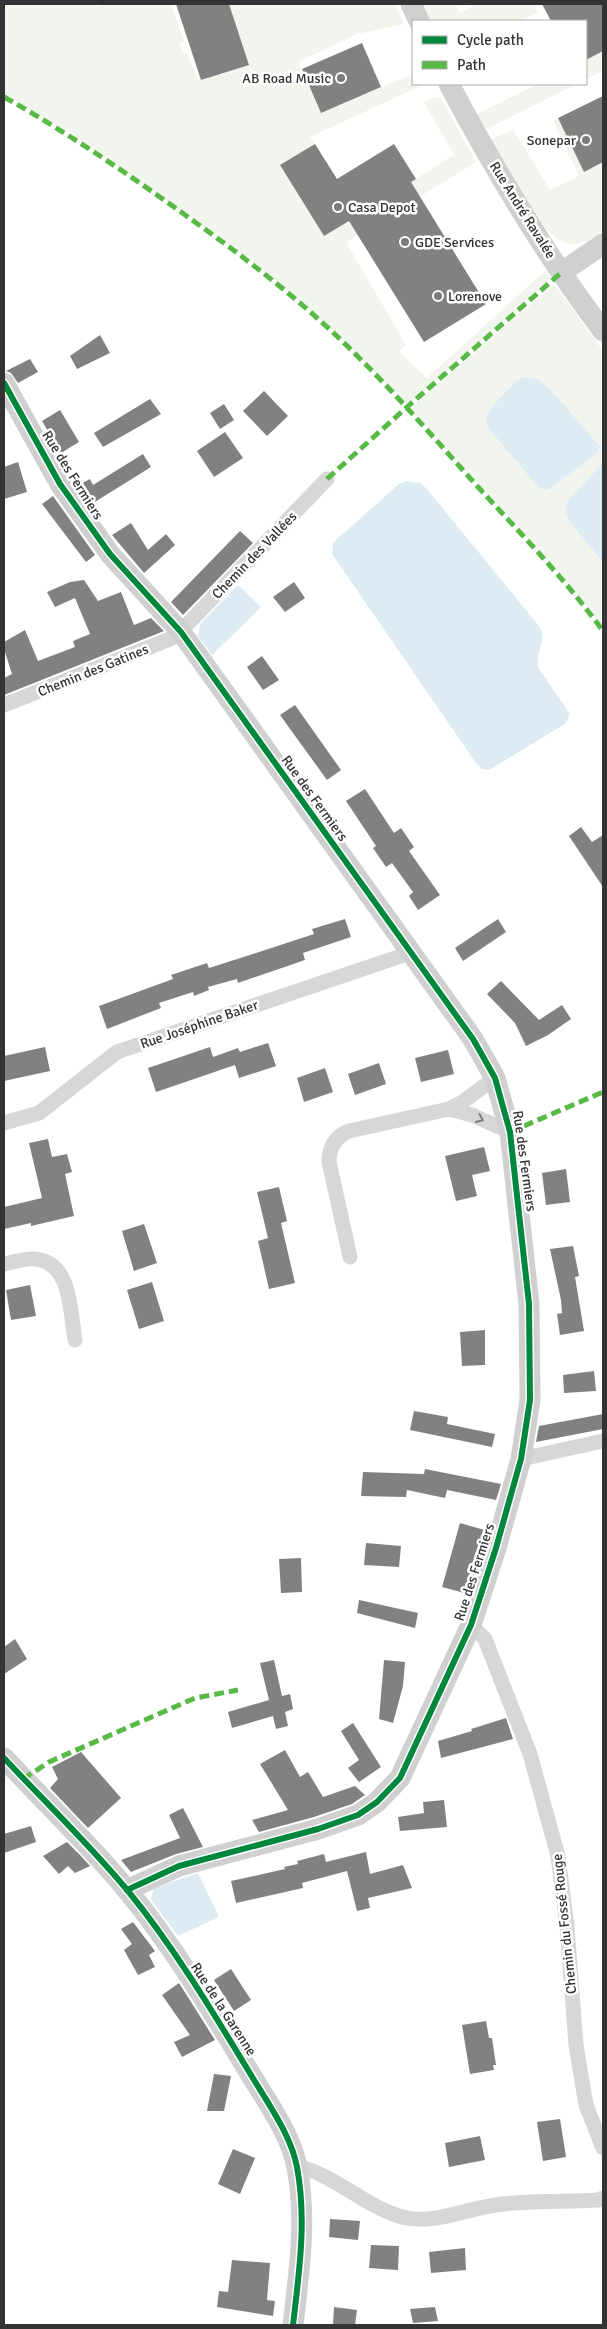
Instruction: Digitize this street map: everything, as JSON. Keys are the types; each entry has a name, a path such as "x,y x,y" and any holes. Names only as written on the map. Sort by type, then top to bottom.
{"street":[{"path":"411,4 419,20"},
{"name":"Rue André Ravalée","path":"450,85 479,139 562,272 603,331"},
{"path":"562,272 603,244"},
{"name":"Rue des Fermiers","path":"4,383 60,484 99,539 110,554 181,632 473,1039 495,1078 510,1132 530,1304 530,1400 521,1459 496,1548 471,1625 400,1778 377,1802 358,1814 318,1829 179,1866 127,1890"},
{"name":"Chemin des Vallées","path":"181,632 327,479"},
{"name":"Chemin des Gatines","path":"4,705 176,637 181,632"},
{"name":"Rue Joséphine Baker","path":"4,1123 39,1113 104,1060 124,1049 410,953"},
{"path":"350,1257 329,1162 335,1140 349,1131 449,1109 461,1103 495,1078"},
{"path":"449,1109 472,1115 510,1132"},
{"path":"4,1264 39,1260 48,1263 60,1273 66,1286 75,1340"},
{"path":"521,1459 603,1441"},
{"name":"Chemin du Fossé Rouge","path":"471,1625 485,1638 530,1754 558,1856 567,1926 576,2045 586,2105 603,2148"},
{"name":"Rue de la Garenne","path":"4,1758 127,1890 212,2011 281,2125 297,2166 302,2213 301,2255 293,2325"},
{"path":"297,2166 312,2170 381,2208 403,2217 426,2220 496,2204 598,2200 603,2198"}],"shaded area":[{"path":"4,4 94,4 97,7 107,4 171,4 184,41 179,43 183,53 187,53 198,81 249,65 229,4 395,4 404,24 357,34 298,62 321,113 412,74 412,85 423,85 310,137 315,144 280,166 324,236 454,155 424,102 433,98 441,98 476,162 346,242 406,345 399,351 427,378 546,270 551,279 407,405 336,333 257,264 63,128 4,94"},
{"path":"421,4 455,4 459,13 477,4 541,4 535,7 538,12 522,20 429,20"},
{"path":"603,51 603,76 601,72 587,79 587,59"},
{"path":"536,85 575,85 491,127 485,128 477,114"},
{"path":"558,118 584,172 603,162 603,231 589,240 575,244 564,242 555,237 535,214 492,142 493,139 513,129 550,190 579,176 553,121"},
{"path":"554,284 603,351 603,627 563,577 410,408"},
{"path":"524,377 537,379 549,388 600,447 596,454 548,490 539,488 490,430 486,421 487,416 501,396"},
{"path":"603,463 603,562 569,521 565,511 568,501"},
{"path":"406,481 420,483 426,488 539,626 542,641 538,656 538,667 570,714 565,724 489,770 482,769 476,763 332,554 333,544 336,540 399,484"},
{"path":"238,585 261,607 212,655 198,636 200,624"},
{"path":"198,1873 219,1917 178,1936 151,1900 154,1888"}],"building":[{"path":"176,4 229,4 249,65 201,80"},
{"path":"542,4 603,4 603,51 587,59 587,20 550,20"},
{"name":"AB Road Music","path":"362,43 381,87 321,113 302,69"},
{"name":"Sonepar","path":"603,96 603,162 584,172 558,118"},
{"path":"315,144 337,179 394,144 416,179 411,182 486,304 424,342 349,221 324,236 280,165"},
{"path":"100,335 110,353 77,369 70,356"},
{"path":"30,359 38,372 18,383 11,373 6,371"},
{"path":"264,391 288,416 267,436 243,411"},
{"path":"150,399 161,414 103,447 94,433"},
{"path":"224,404 234,420 220,429 210,413"},
{"path":"60,410 79,442 61,453 42,421"},
{"path":"225,432 243,458 214,477 197,451"},
{"path":"143,454 151,467 90,505 77,486 90,479 93,485"},
{"path":"18,462 27,492 4,499 4,467"},
{"path":"53,496 95,555 86,562 42,504"},
{"path":"131,523 148,550 166,534 175,545 144,573 112,535"},
{"path":"240,531 253,543 183,615 171,602"},
{"path":"84,580 98,601 121,592 134,625 151,618 164,631 4,695 4,678 12,674 4,649 4,642 25,630 38,661 75,647 73,641 90,634 75,598 55,607 47,592 70,582"},
{"path":"294,582 305,598 285,612 273,597"},
{"path":"262,656 279,680 263,690 247,667"},
{"path":"295,705 341,770 327,780 280,715"},
{"path":"365,789 394,833 401,828 414,847 409,851 440,895 418,910 409,896 413,892 392,863 386,867 373,848 376,846 346,801"},
{"path":"581,827 592,842 603,835 603,887 569,836"},
{"path":"345,919 351,937 303,953 305,960 238,983 237,979 208,987 209,990 194,996 193,992 159,1003 161,1008 107,1029 99,1006 173,979 171,975 207,963 209,968 256,953 314,934 312,929"},
{"path":"498,919 506,932 463,961 455,948"},
{"path":"501,981 539,1020 562,1005 571,1019 548,1035 526,1046 515,1023 487,994"},
{"path":"268,1043 276,1066 239,1078 235,1065 156,1092 148,1068 210,1047 213,1057 238,1048 240,1052"},
{"path":"45,1047 50,1071 4,1081 4,1056"},
{"path":"448,1050 454,1074 421,1082 415,1058"},
{"path":"379,1063 386,1084 355,1095 348,1074"},
{"path":"325,1068 333,1092 304,1102 297,1078"},
{"path":"48,1139 52,1157 67,1154 72,1172 65,1174 74,1216 31,1226 31,1223 4,1229 4,1207 42,1198 29,1143"},
{"path":"484,1147 490,1171 472,1175 477,1196 456,1201 445,1156"},
{"path":"566,1169 570,1202 546,1205 542,1173"},
{"path":"279,1187 287,1221 281,1223 295,1283 269,1289 258,1241 268,1238 257,1192"},
{"path":"144,1224 157,1263 134,1271 122,1231"},
{"path":"573,1246 579,1276 575,1277 584,1331 560,1335 557,1314 562,1313 561,1300 550,1249"},
{"path":"152,1282 164,1321 139,1329 127,1290"},
{"path":"30,1285 36,1316 11,1320 6,1290"},
{"path":"485,1330 485,1365 462,1366 460,1332"},
{"path":"594,1371 596,1391 564,1393 563,1375"},
{"path":"414,1411 448,1417 447,1424 495,1434 492,1447 410,1430"},
{"path":"603,1414 603,1429 536,1442 539,1426"},
{"path":"425,1469 501,1484 496,1500 447,1490 445,1498 407,1490 406,1497 361,1496 363,1472 424,1474"},
{"path":"460,1523 488,1531 468,1594 442,1587"},
{"path":"366,1543 401,1546 399,1567 364,1565"},
{"path":"301,1558 302,1592 281,1593 279,1559"},
{"path":"359,1600 418,1613 415,1628 357,1613"},
{"path":"15,1639 27,1659 4,1674 4,1647"},
{"path":"274,1660 282,1696 290,1694 293,1709 285,1712 288,1726 276,1729 273,1716 232,1728 228,1712 269,1700 260,1663"},
{"path":"384,1660 405,1662 403,1686 393,1723 379,1719"},
{"path":"506,1718 513,1739 441,1758 438,1741"},
{"path":"353,1723 381,1767 359,1782 348,1768 359,1760 341,1731"},
{"path":"285,1750 300,1777 308,1772 323,1797 355,1786 365,1795 352,1804 259,1832 252,1820 288,1810 260,1764"},
{"path":"81,1752 121,1798 88,1828 50,1788 58,1779 52,1767"},
{"path":"444,1800 447,1827 400,1831 398,1817 424,1813 423,1802"},
{"path":"183,1808 203,1847 176,1854 131,1872 121,1860 180,1838 169,1815"},
{"path":"31,1826 36,1842 4,1853 4,1834"},
{"path":"67,1842 90,1866 75,1873 68,1866 59,1874 43,1856"},
{"path":"366,1852 370,1874 403,1865 412,1888 368,1898 370,1908 357,1911 347,1871 302,1883 303,1888 236,1903 231,1881 285,1869 284,1867 298,1864 297,1861 324,1854 326,1862"},
{"path":"133,1922 155,1951 149,1955 155,1967 138,1975 124,1950 132,1944 121,1929"},
{"path":"231,1969 251,2000 234,2011 214,1980"},
{"path":"179,1983 215,2040 182,2057 174,2042 190,2035 162,1995"},
{"path":"486,2021 489,2038 492,2038 496,2065 493,2065 494,2070 470,2074 462,2025"},
{"path":"214,2074 231,2076 224,2111 207,2111"},
{"path":"560,2119 566,2157 543,2161 537,2122"},
{"path":"480,2136 485,2160 449,2167 445,2143"},
{"path":"233,2149 255,2158 240,2194 218,2184"},
{"path":"330,2219 360,2221 358,2240 329,2237"},
{"path":"371,2245 399,2246 398,2270 369,2268"},
{"path":"465,2248 466,2270 431,2273 429,2252"},
{"path":"232,2260 270,2263 267,2300 275,2301 273,2316 217,2307 219,2291 228,2292"},
{"path":"334,2307 357,2310 355,2325 333,2325"},
{"path":"435,2307 438,2321 413,2323 410,2309"}],"marked path":[{"path":"4,97 133,178 261,271 302,305 360,358 412,413 559,575 603,631"},
{"path":"327,479 562,272"},
{"path":"510,1132 603,1092"},
{"path":"23,1779 49,1762 195,1698 238,1690"}],"cycle path":[{"path":"4,383 60,484 110,554 181,632 473,1039 495,1078 510,1132 529,1304 530,1400 521,1459 496,1548 471,1625 400,1778 377,1802 358,1815 318,1829 179,1866 127,1890"},
{"path":"4,1758 98,1857 145,1912 206,2001 283,2129 294,2155 300,2187 302,2227 293,2325"}],"place":[{"name":"AB Road Music","path":"341,78"},
{"name":"Sonepar","path":"586,140"},
{"name":"Casa Depot","path":"338,207"},
{"name":"GDE Services","path":"405,242"},
{"name":"Lorenove","path":"438,296"}]}
